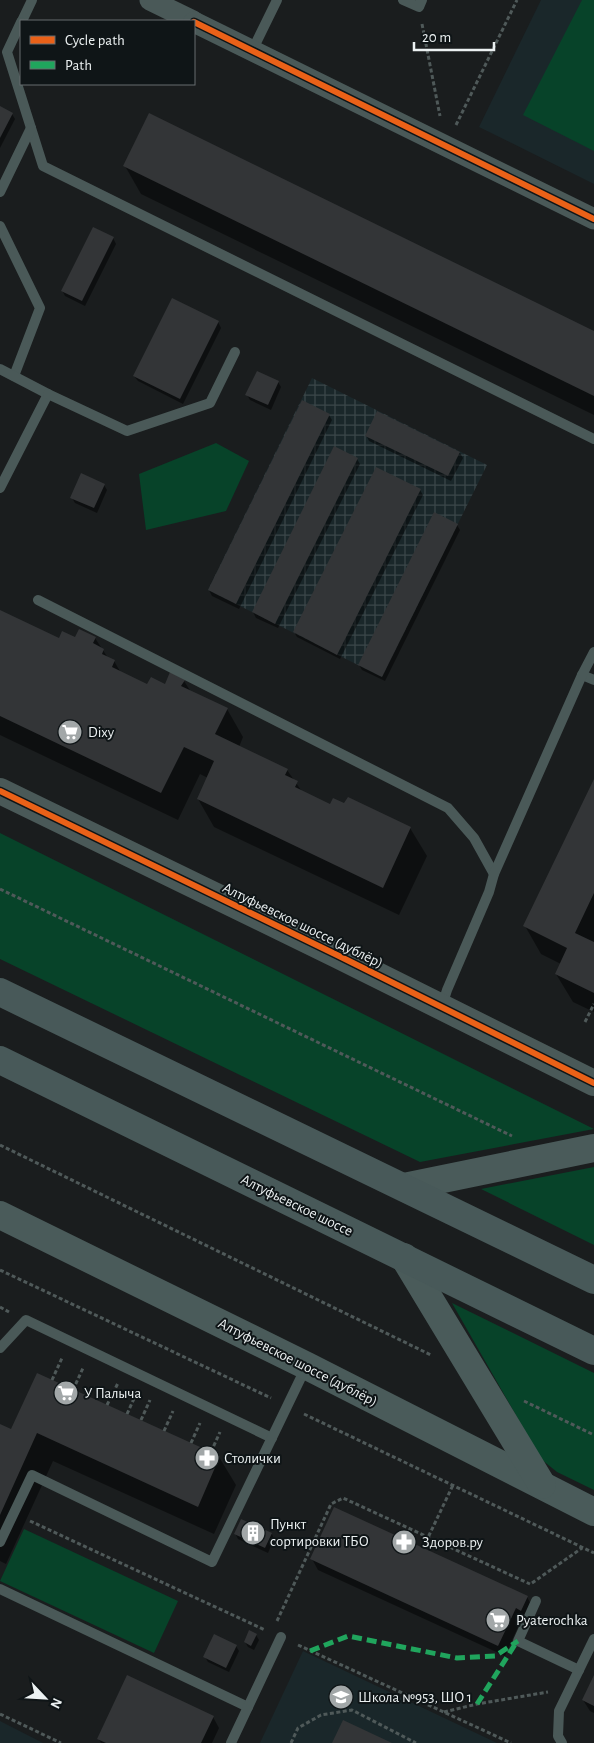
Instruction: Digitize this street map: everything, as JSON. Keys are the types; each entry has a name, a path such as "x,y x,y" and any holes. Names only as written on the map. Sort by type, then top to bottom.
{"main road":[{"path":"0,992 404,1186 594,1280"},
{"name":"Алтуфьевское шоссе","path":"0,1060 594,1351"},
{"path":"404,1186 594,1148"},
{"name":"Алтуфьевское шоссе (дублёр)","path":"0,1215 307,1366 594,1512"},
{"path":"404,1257 542,1485"}],"street":[{"path":"150,0 189,20"},
{"path":"195,23 594,220"},
{"name":"Алтуфьевское шоссе (дублёр)","path":"0,791 442,1006 594,1083"}],"lane":[{"path":"22,20 32,0"},
{"path":"252,50 277,0"},
{"path":"403,0 420,4"},
{"path":"20,24 3,54 43,166 594,439"},
{"path":"0,192 31,128"},
{"path":"0,226 40,308 14,376"},
{"path":"0,369 48,394 128,431 210,403 235,352"},
{"path":"0,488 48,394"},
{"path":"38,600 448,808 474,838 494,874"},
{"path":"442,1006 489,892 494,874 594,652"},
{"path":"582,675 594,680"},
{"path":"0,1348 26,1320 272,1438"},
{"path":"0,1542 32,1475 212,1562 307,1366"},
{"path":"0,1589 248,1707"},
{"path":"536,1601 518,1641 579,1670"},
{"path":"231,1743 282,1637"},
{"path":"562,1743 558,1736 559,1711 594,1639"}],"path":[{"path":"446,146 517,0"},
{"path":"420,4 446,146"},
{"path":"0,889 517,1139"},
{"path":"585,1022 594,1004"},
{"path":"0,1145 432,1356"},
{"path":"52,1380 69,1341"},
{"path":"73,1390 91,1351"},
{"path":"519,1398 594,1435"},
{"path":"424,1548 453,1485"},
{"path":"271,1632 331,1504 343,1498 530,1584"},
{"path":"13,1514 510,1743"},
{"path":"527,1590 530,1584 583,1548"},
{"path":"444,1712 477,1704 570,1688"},
{"path":"291,1743 298,1728 321,1715 352,1710 416,1743"},
{"path":"0,1714 61,1743"}],"shaded area":[{"path":"541,0 594,0 594,184 479,127"},
{"path":"312,378 487,465 382,677 208,590"},
{"name":"Школа №953, ШО 1","path":"303,1651 497,1743 260,1743"},
{"path":"0,1721 43,1743 0,1743"}],"green space":[{"path":"582,0 594,0 594,151 523,115"},
{"path":"216,443 249,461 226,511 146,530 139,474"},
{"path":"0,833 594,1129 420,1162 0,959"},
{"path":"594,1167 594,1245 481,1189"},
{"path":"452,1303 594,1373 594,1490 557,1472 541,1459"},
{"path":"24,1529 178,1601 154,1653 0,1581"}],"building":[{"path":"0,106 13,113 0,138"},
{"path":"149,113 594,331 594,396 123,166"},
{"path":"93,227 114,237 82,301 61,291"},
{"path":"172,298 219,321 180,399 133,376"},
{"path":"257,371 279,381 268,405 245,395"},
{"path":"302,400 330,414 236,604 208,590"},
{"path":"377,411 460,452 448,476 365,436"},
{"path":"334,446 358,458 275,624 252,612"},
{"path":"376,467 421,489 337,655 293,632"},
{"path":"81,473 105,484 94,508 70,498"},
{"path":"434,512 458,524 382,677 358,665"},
{"path":"0,610 59,638 62,631 75,637 79,629 96,637 93,643 104,649 102,654 115,660 112,667 147,684 151,677 165,684 170,672 185,680 181,686 228,708 215,734 288,769 285,775 298,781 295,787 330,804 333,798 344,803 348,797 411,827 383,888 197,799 214,761 184,747 161,793 0,716"},
{"path":"594,779 594,893 575,933 594,942 594,993 555,974 567,948 523,926"},
{"path":"37,1373 220,1456 198,1507 37,1433 0,1515 0,1424 11,1429"},
{"path":"334,1507 528,1596 521,1611 516,1608 498,1646 310,1559"},
{"name":"Пункт сортировки ТБО","path":"241,1519 272,1533 265,1548 234,1534"},
{"path":"249,1630 257,1634 251,1646 244,1642"},
{"path":"214,1634 237,1645 226,1668 203,1657"},
{"path":"127,1675 214,1716 201,1743 106,1743 97,1739"},
{"path":"594,1675 594,1706 582,1700"},
{"path":"343,1720 392,1743 332,1743"}],"marked path":[{"path":"310,1651 348,1636 457,1658 495,1656 518,1641"},
{"path":"477,1704 516,1643"}],"cycle path":[{"path":"195,22 594,219"},
{"path":"0,791 594,1083"}],"place":[{"name":"Dixy","path":"70,732"},
{"name":"У Палыча","path":"66,1393"},
{"name":"Столички","path":"207,1458"},
{"name":"Пункт сортировки ТБО","path":"253,1533"},
{"name":"Здоров.ру","path":"404,1542"},
{"name":"Pyaterochka","path":"498,1620"},
{"name":"Школа №953, ШО 1","path":"341,1697"}]}
